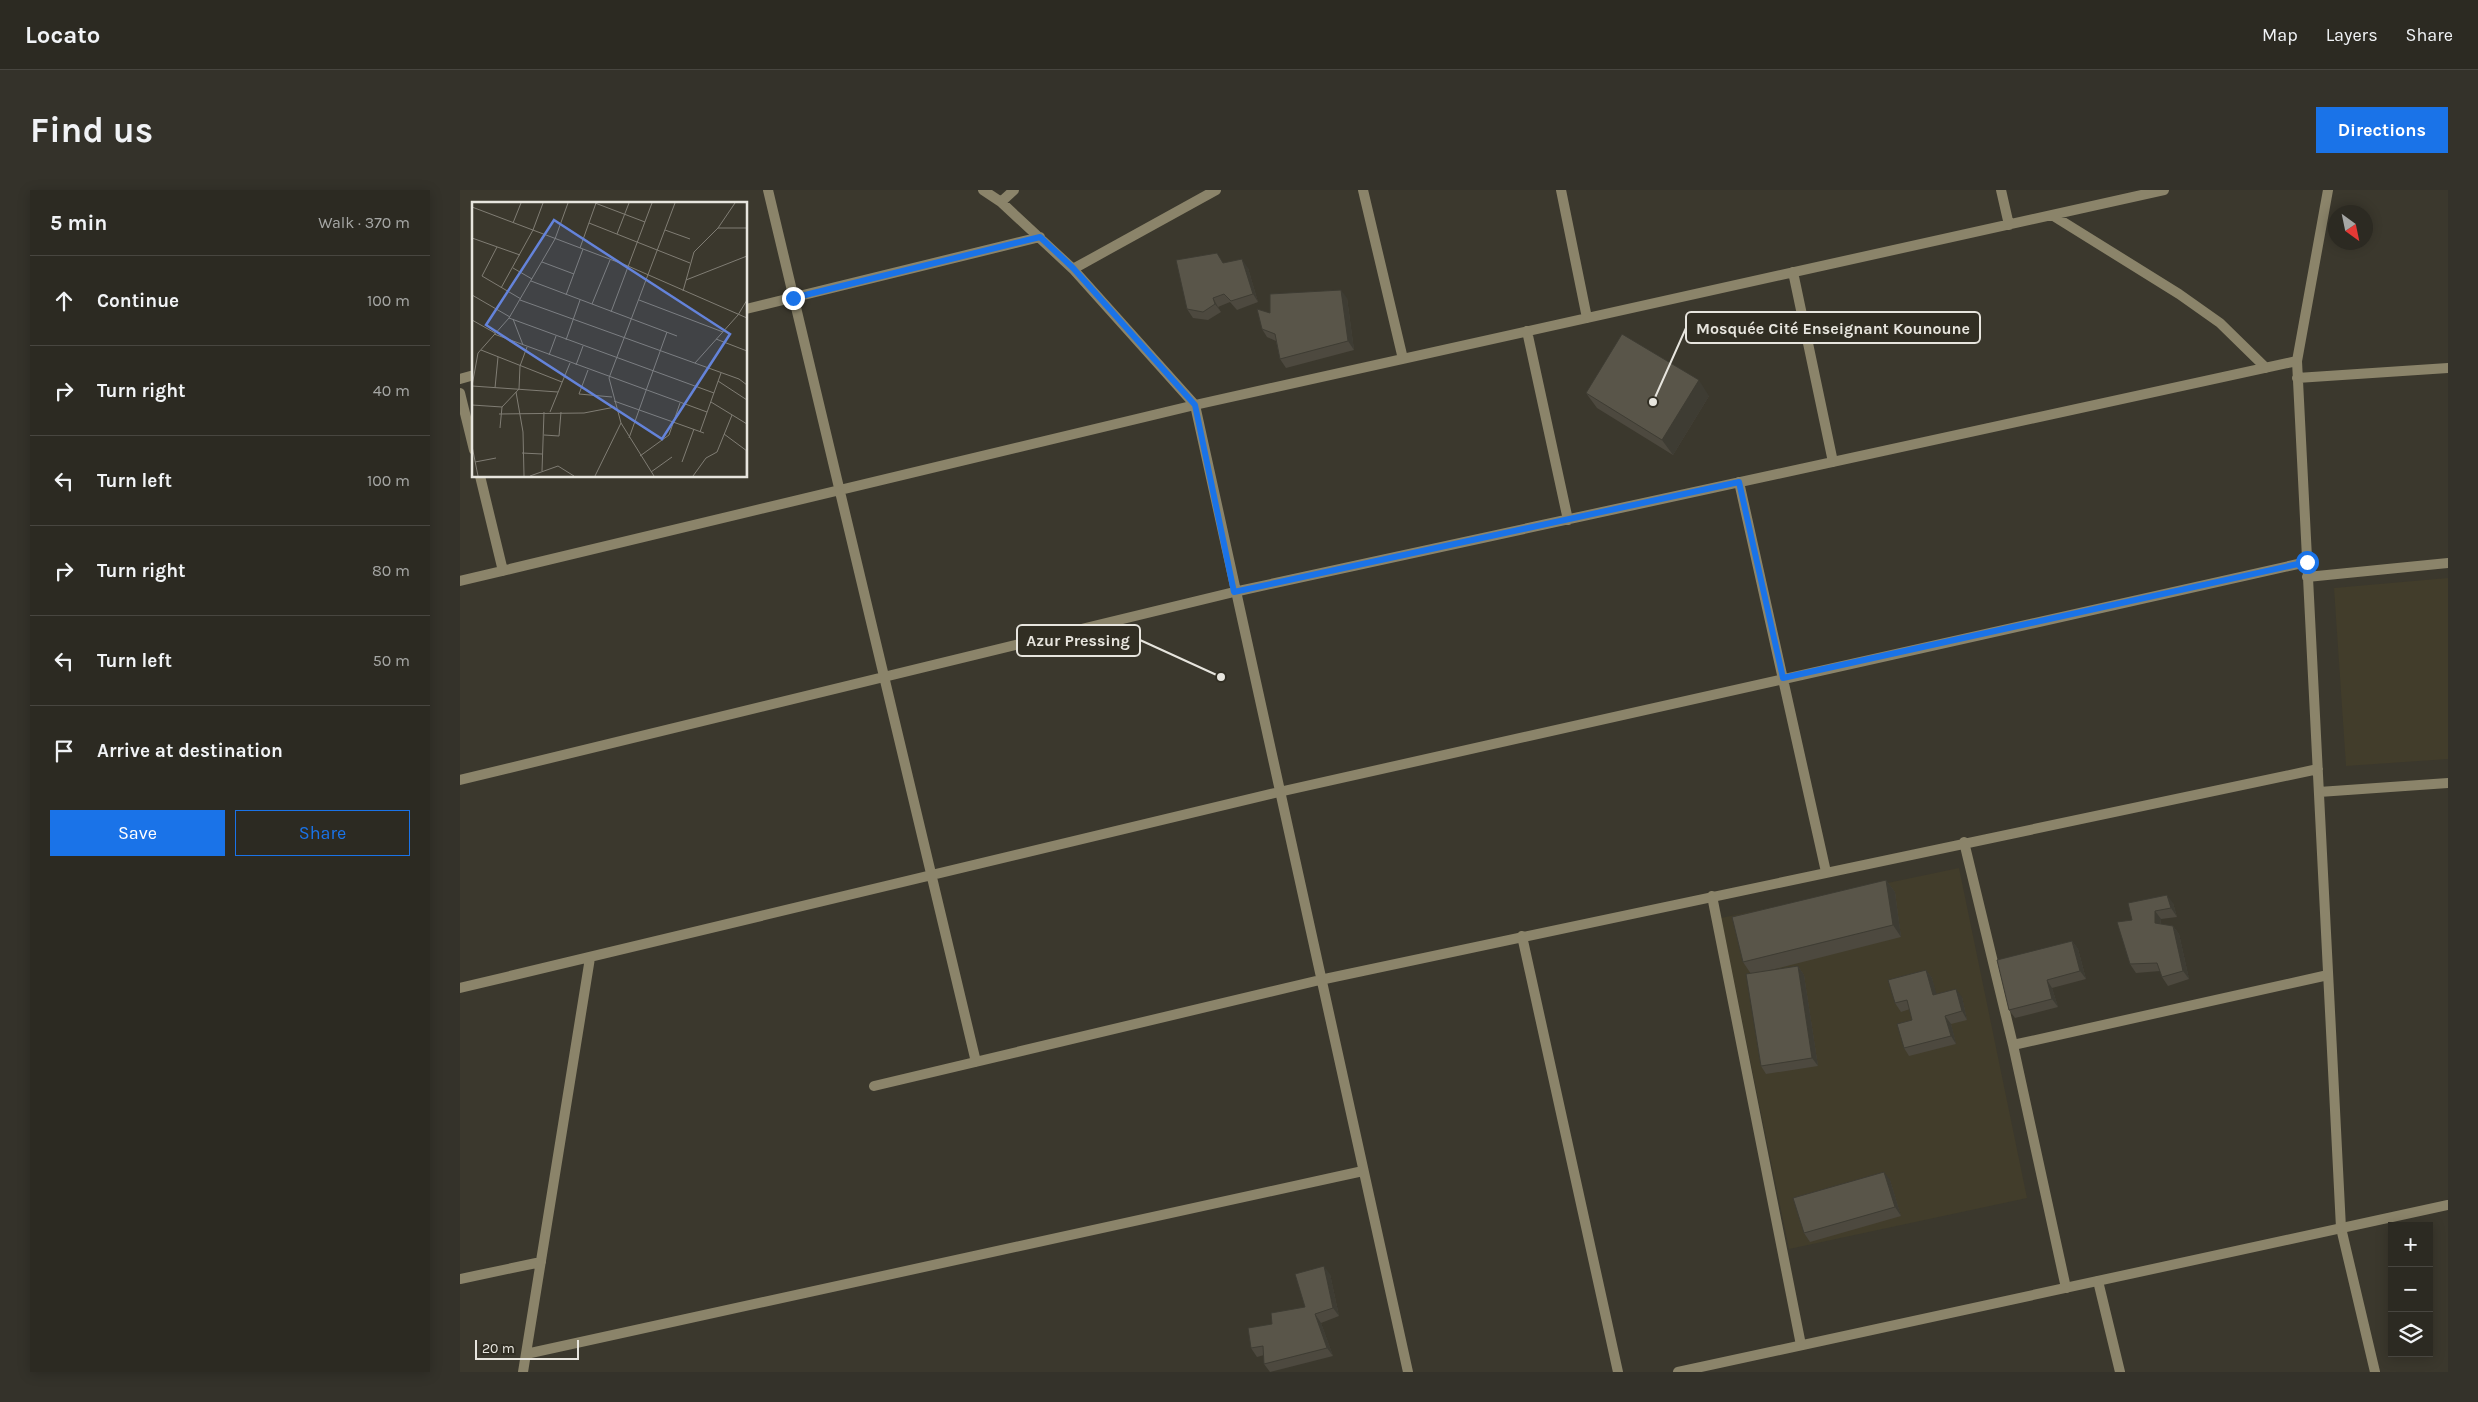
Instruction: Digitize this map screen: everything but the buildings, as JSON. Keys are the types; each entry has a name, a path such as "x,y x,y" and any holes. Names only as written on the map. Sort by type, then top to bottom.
{"street":[{"path":"768,190 976,1062"},
{"path":"983,190 1001,202 1073,268 1195,405 1278,792 1408,1372"},
{"path":"1001,202 1014,190"},
{"path":"1073,268 1216,190"},
{"path":"1363,190 1403,359"},
{"path":"1561,190 1587,318"},
{"path":"2001,190 2009,225"},
{"path":"460,581 1195,405 2164,190"},
{"path":"2328,190 2296,361 2341,1228 2375,1372"},
{"path":"2052,215 2179,294 2220,323 2266,368"},
{"path":"748,309 1040,237"},
{"path":"1793,272 1833,462"},
{"path":"1527,331 1568,520"},
{"path":"460,780 1234,592 2296,361"},
{"path":"2297,378 2448,368"},
{"path":"460,393 472,442"},
{"path":"480,478 503,571"},
{"path":"1739,482 1826,872"},
{"path":"460,988 1278,792 2307,562"},
{"path":"2308,577 2448,563"},
{"path":"874,1086 1320,980 1964,842 2318,769"},
{"path":"2319,792 2448,783"},
{"path":"1964,842 2013,1045 2066,1288"},
{"path":"1712,896 1801,1345"},
{"path":"1522,936 1618,1372"},
{"path":"524,1372 590,958"},
{"path":"2013,1045 2328,975"},
{"path":"526,1354 1363,1171"},
{"path":"1678,1372 2448,1205"},
{"path":"460,1279 541,1262"},
{"path":"2098,1281 2120,1372"}],"shaded area":[{"path":"2448,578 2448,759 2346,766 2334,588"},
{"path":"1959,868 2027,1198 1789,1249 1721,918"}],"place":[{"name":"Mosquée Cité Enseignant Kounoune","path":"1653,402"},
{"name":"Azur Pressing","path":"1221,677"}],"route":[{"path":"793,298 1040,237 1073,268 1195,405 1234,592 1739,482 1783,678 2307,562"}]}
